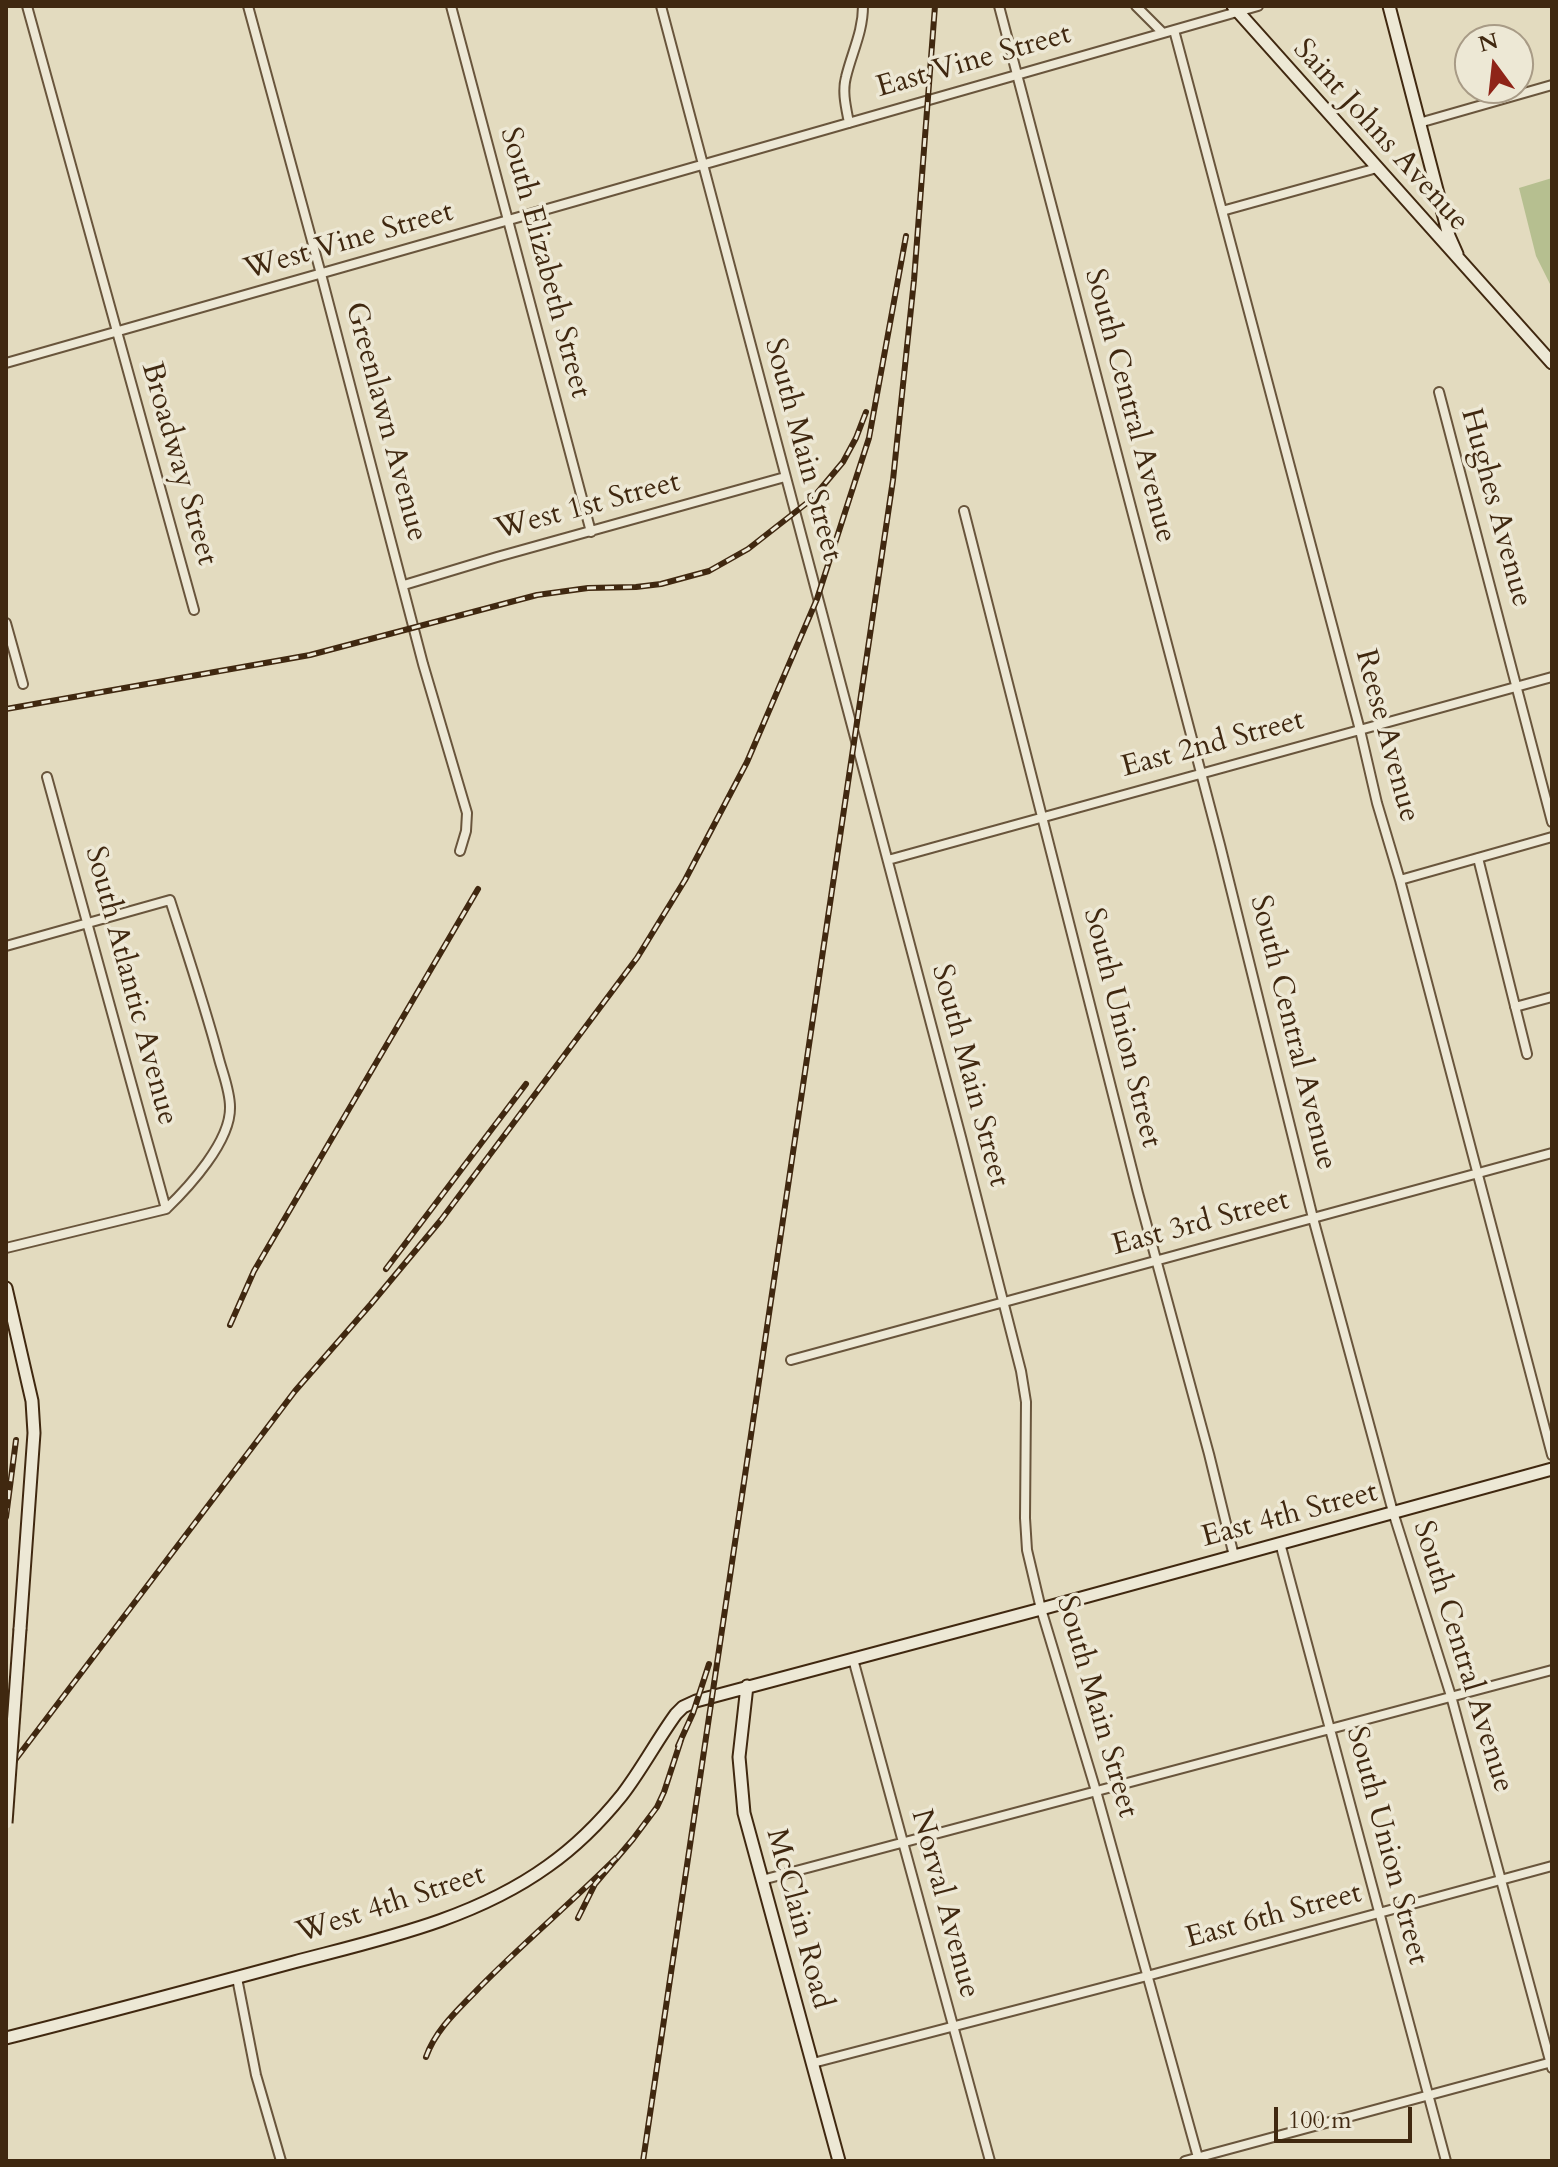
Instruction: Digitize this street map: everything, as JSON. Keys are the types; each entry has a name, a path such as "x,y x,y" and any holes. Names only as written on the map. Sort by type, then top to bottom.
{"street":[{"name":"Broadway Street","path":"27,6 194,610"},
{"name":"Greenlawn Avenue","path":"248,6 423,664 467,813 460,851"},
{"name":"South Elizabeth Street","path":"451,6 591,532"},
{"name":"South Main Street","path":"661,6 1021,1371 1026,1402 1027,1550 1041,1609 1096,1791 1198,2159"},
{"path":"849,123 844,97 845,79 861,32 863,6"},
{"name":"South Central Avenue","path":"999,6 1201,773 1313,1218 1393,1512 1451,1696 1551,2064"},
{"path":"1136,6 1163,33"},
{"name":"East Vine Street","path":"703,164 1174,30 1235,9 1258,6"},
{"path":"1389,6 1449,236 1460,262"},
{"name":"Saint Johns Avenue","path":"1235,9 1552,363"},
{"name":"Reese Avenue","path":"1174,30 1552,1455"},
{"path":"1419,123 1552,85"},
{"name":"West Vine Street","path":"6,363 703,164"},
{"path":"1222,211 1377,168"},
{"name":"Hughes Avenue","path":"1439,392 1552,822"},
{"name":"West 1st Street","path":"404,585 785,477"},
{"name":"South Union Street","path":"964,511 1234,1556"},
{"path":"6,623 23,684"},
{"name":"East 2nd Street","path":"888,860 1552,677"},
{"name":"South Atlantic Avenue","path":"47,777 166,1209"},
{"path":"1400,880 1552,837"},
{"path":"1478,858 1527,1054"},
{"path":"6,946 170,900 231,1107 216,1150 166,1209 6,1248"},
{"path":"1515,1007 1552,997"},
{"name":"East 3rd Street","path":"791,1360 1552,1153"},
{"path":"6,1288 32,1401 34,1433 6,1823"},
{"name":"East 4th Street","path":"1041,1609 1552,1469"},
{"name":"South Union Street","path":"1280,1543 1446,2161"},
{"name":"West 4th Street","path":"6,2038 237,1978 458,1915 506,1893 549,1866 580,1840 620,1797 683,1707 714,1695 1041,1609"},
{"name":"Norval Avenue","path":"853,1659 990,2161"},
{"path":"762,1880 1552,1670"},
{"name":"McClain Road","path":"747,1686 740,1735 739,1773 744,1813 839,2161"},
{"name":"East 6th Street","path":"813,2063 1552,1866"},
{"path":"237,1978 256,2075 281,2161"},
{"path":"1185,2161 1551,2064"}],"green space":[{"path":"1552,178 1552,288 1536,256 1519,188"}],"railway":[{"path":"643,2161 893,480 914,280 935,6"},
{"path":"6,1772 295,1391 441,1220 637,958 685,880 747,762 817,599 869,438 906,236"},
{"path":"6,709 310,655 537,595 588,588 661,584 709,571 748,549 812,499 843,462 866,412"},
{"path":"230,1325 254,1271 478,889"},
{"path":"386,1269 526,1084"},
{"path":"6,1517 16,1440"},
{"path":"678,1746 709,1664"},
{"path":"578,1918 595,1884 657,1807 682,1737"},
{"path":"426,2057 442,2029 463,2005 616,1858"}]}
